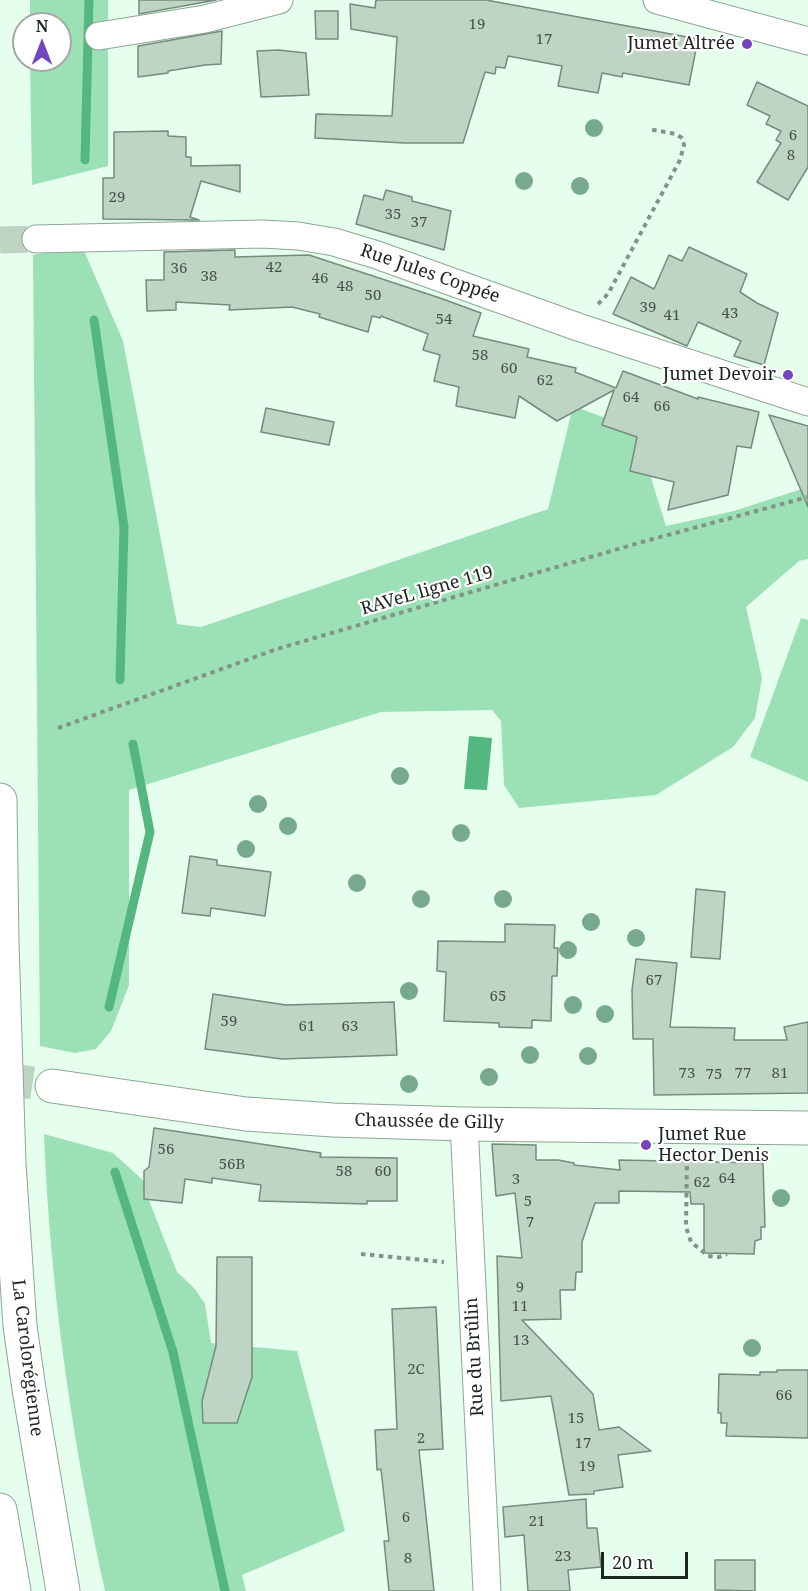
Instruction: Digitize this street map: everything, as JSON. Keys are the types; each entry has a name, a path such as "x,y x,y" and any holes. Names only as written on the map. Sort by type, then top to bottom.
{"main road":[{"name":"La Carolorégienne","path":"0,800 9,1164 20,1326 30,1400 63,1591"},
{"name":"Chaussée de Gilly","path":"52,1086 246,1114 333,1120 808,1128"},
{"path":"0,1510 14,1591"}],"street":[{"path":"99,36 206,19 279,0"},
{"path":"657,0 808,41"},
{"name":"Rue Jules Coppée","path":"36,239 262,234 298,236 334,242 374,254 578,327 808,402"},
{"name":"Rue du Brûlin","path":"464,1124 487,1591"}],"path":[{"path":"578,327 608,294 680,160 684,145 682,138 676,134 648,129"},
{"name":"RAVeL ligne 119","path":"58,728 277,649 642,542 808,497"},
{"path":"688,1127 686,1227 691,1242 708,1256 719,1257 727,1254"},
{"path":"361,1254 422,1261 471,1262"}],"shaded area":[{"path":"30,0 108,0 108,166 32,185 30,72 72,72 72,12 30,12"},
{"path":"82,246 123,341 177,624 201,627 548,509 573,406 644,432 651,478 666,526 734,511 808,487 808,559 799,561 746,607 762,678 755,718 733,747 656,795 519,808 504,785 501,721 492,710 381,712 129,790 129,985 111,1031 96,1049 75,1053 40,1046 33,255"},
{"path":"801,618 808,620 808,782 750,757"},
{"path":"469,736 492,738 487,790 464,789"},
{"path":"44,1134 113,1153 145,1182 150,1203 177,1272 195,1289 205,1304 211,1343 297,1351 345,1531 242,1575 246,1591 105,1591 82,1478 64,1364 51,1249"}],"building":[{"path":"139,0 216,0 139,14"},
{"path":"376,0 486,0 698,39 689,85 623,73 622,77 602,73 598,93 558,86 562,66 508,56 505,68 496,67 495,74 485,72 463,143 404,143 315,138 316,114 392,116 397,37 351,29 350,4 375,8"},
{"path":"315,11 338,11 338,39 316,39"},
{"path":"222,31 221,64 138,77 138,46"},
{"path":"278,50 306,53 309,95 261,97 257,51"},
{"path":"757,82 808,106 808,167 788,200 757,182 781,143 776,140 781,131 766,124 770,116 747,105"},
{"path":"168,131 168,136 186,137 186,157 191,157 191,166 240,165 240,192 201,181 190,217 199,220 103,219 103,178 114,178 114,132"},
{"path":"386,190 412,197 412,201 451,211 444,250 356,224 364,195 383,200"},
{"path":"689,247 747,274 740,292 778,313 764,365 734,356 741,341 698,322 687,346 613,314 631,277 654,289 669,255 682,261"},
{"path":"235,250 235,257 309,255 440,298 481,313 473,336 529,349 527,357 576,368 575,372 616,388 623,371 698,399 698,397 759,412 751,448 737,446 728,495 668,510 674,482 630,471 637,437 602,425 614,390 557,421 519,396 515,418 456,406 459,387 434,381 440,355 423,350 428,334 381,316 380,318 372,316 368,332 319,317 320,314 292,307 229,310 230,305 176,302 176,310 147,311 146,280 164,280 164,252"},
{"path":"266,408 334,422 329,445 261,432"},
{"path":"769,415 808,426 808,507"},
{"path":"190,856 217,860 217,865 271,872 265,916 211,908 210,916 182,913"},
{"path":"696,889 725,892 720,959 691,957"},
{"path":"505,924 555,925 554,948 558,948 557,976 552,976 551,1021 532,1020 532,1028 499,1027 499,1023 444,1021 446,972 437,971 438,941 505,942"},
{"path":"636,959 677,963 670,1027 735,1028 734,1040 787,1040 784,1027 808,1022 808,1093 654,1095 653,1039 633,1039 632,990"},
{"path":"213,994 286,1005 394,1002 397,1055 282,1059 205,1049"},
{"path":"154,1128 321,1153 320,1157 397,1158 397,1201 367,1201 367,1204 259,1201 261,1185 212,1178 212,1183 185,1179 182,1203 144,1199 144,1171 149,1167"},
{"path":"492,1144 536,1145 536,1160 558,1160 574,1163 574,1165 620,1170 619,1160 763,1163 765,1227 761,1227 761,1239 755,1241 754,1254 704,1253 704,1204 691,1204 690,1192 619,1191 619,1203 595,1203 582,1242 582,1272 576,1272 575,1290 560,1290 561,1319 522,1320 593,1394 599,1430 619,1427 651,1451 618,1455 623,1487 594,1491 594,1494 569,1495 551,1396 501,1401 497,1256 522,1258 515,1193 496,1196"},
{"path":"217,1257 252,1257 252,1377 237,1423 203,1423 202,1401 216,1346"},
{"path":"436,1307 443,1449 419,1450 434,1591 389,1591 384,1541 389,1541 381,1469 377,1470 375,1430 397,1429 392,1309"},
{"path":"777,1370 808,1370 808,1438 726,1436 727,1423 721,1423 721,1413 718,1413 719,1374 760,1375 760,1372 777,1372"},
{"path":"586,1499 587,1528 597,1528 601,1567 568,1570 570,1591 528,1591 524,1535 505,1537 503,1507"},
{"path":"715,1560 755,1560 755,1591 715,1590"}],"waterway":[{"path":"85,160 89,0"},
{"path":"94,320 124,527 120,680"},
{"path":"109,1007 150,832 133,744"},
{"path":"115,1172 173,1352 225,1591"}],"tunnel":[{"path":"0,240 36,239"},
{"path":"0,1078 52,1086"}],"place":[{"name":"Jumet Altrée","path":"747,44"},
{"name":"Jumet Devoir","path":"788,375"},
{"name":"Jumet Rue Hector Denis","path":"646,1145"}]}
